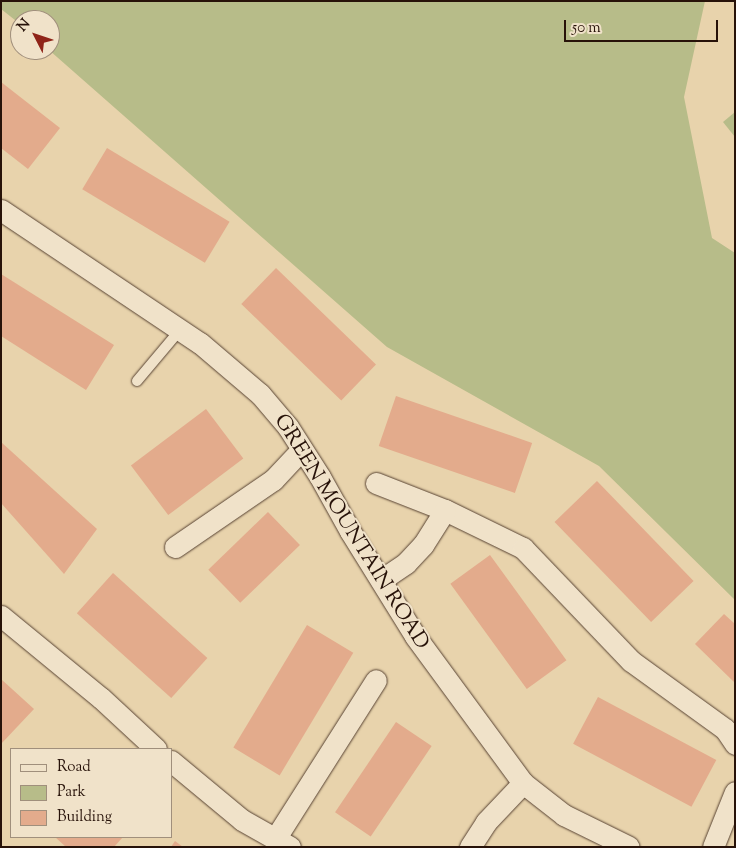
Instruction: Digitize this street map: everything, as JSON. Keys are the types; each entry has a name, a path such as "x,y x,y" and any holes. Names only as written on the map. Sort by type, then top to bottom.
{"street":[{"name":"GREEN MOUNTAIN ROAD","path":"1,210 180,330 260,394 302,449 415,636 523,783 564,815 629,847"},
{"path":"174,547 273,480 302,449"},
{"path":"376,483 445,510 523,548 631,661 725,729 735,744"},
{"path":"381,580 406,563 423,545 445,510"},
{"path":"1,616 101,698 155,748"},
{"path":"172,762 242,820 282,843 376,680"},
{"path":"470,847 486,822 523,783"},
{"path":"713,847 735,792"}],"lane":[{"path":"137,381 180,330"}],"green space":[{"path":"1,1 705,1 684,97 712,238 735,253 735,600 599,466 387,347 60,60 60,10 10,10 10,16 1,9"},
{"path":"735,112 735,137 723,122"}],"building":[{"path":"1,82 60,128 28,169 1,148"},
{"path":"107,148 230,222 205,263 82,189"},
{"path":"276,268 376,365 341,401 241,304"},
{"path":"1,274 114,345 86,390 1,336"},
{"path":"396,396 532,443 515,493 379,446"},
{"path":"206,409 243,459 168,515 131,466"},
{"path":"1,442 97,529 64,574 1,503"},
{"path":"597,481 694,581 651,622 555,522"},
{"path":"268,512 300,545 240,603 208,570"},
{"path":"490,555 566,660 527,689 450,584"},
{"path":"113,573 207,658 171,698 77,613"},
{"path":"724,614 735,624 735,683 695,644"},
{"path":"307,625 353,653 280,775 233,748"},
{"path":"1,679 34,709 1,744"},
{"path":"598,697 716,760 691,807 573,744"},
{"path":"396,722 432,746 371,836 335,812"},
{"path":"56,838 122,838 114,847 66,847"},
{"path":"175,841 183,847 171,847"}]}
